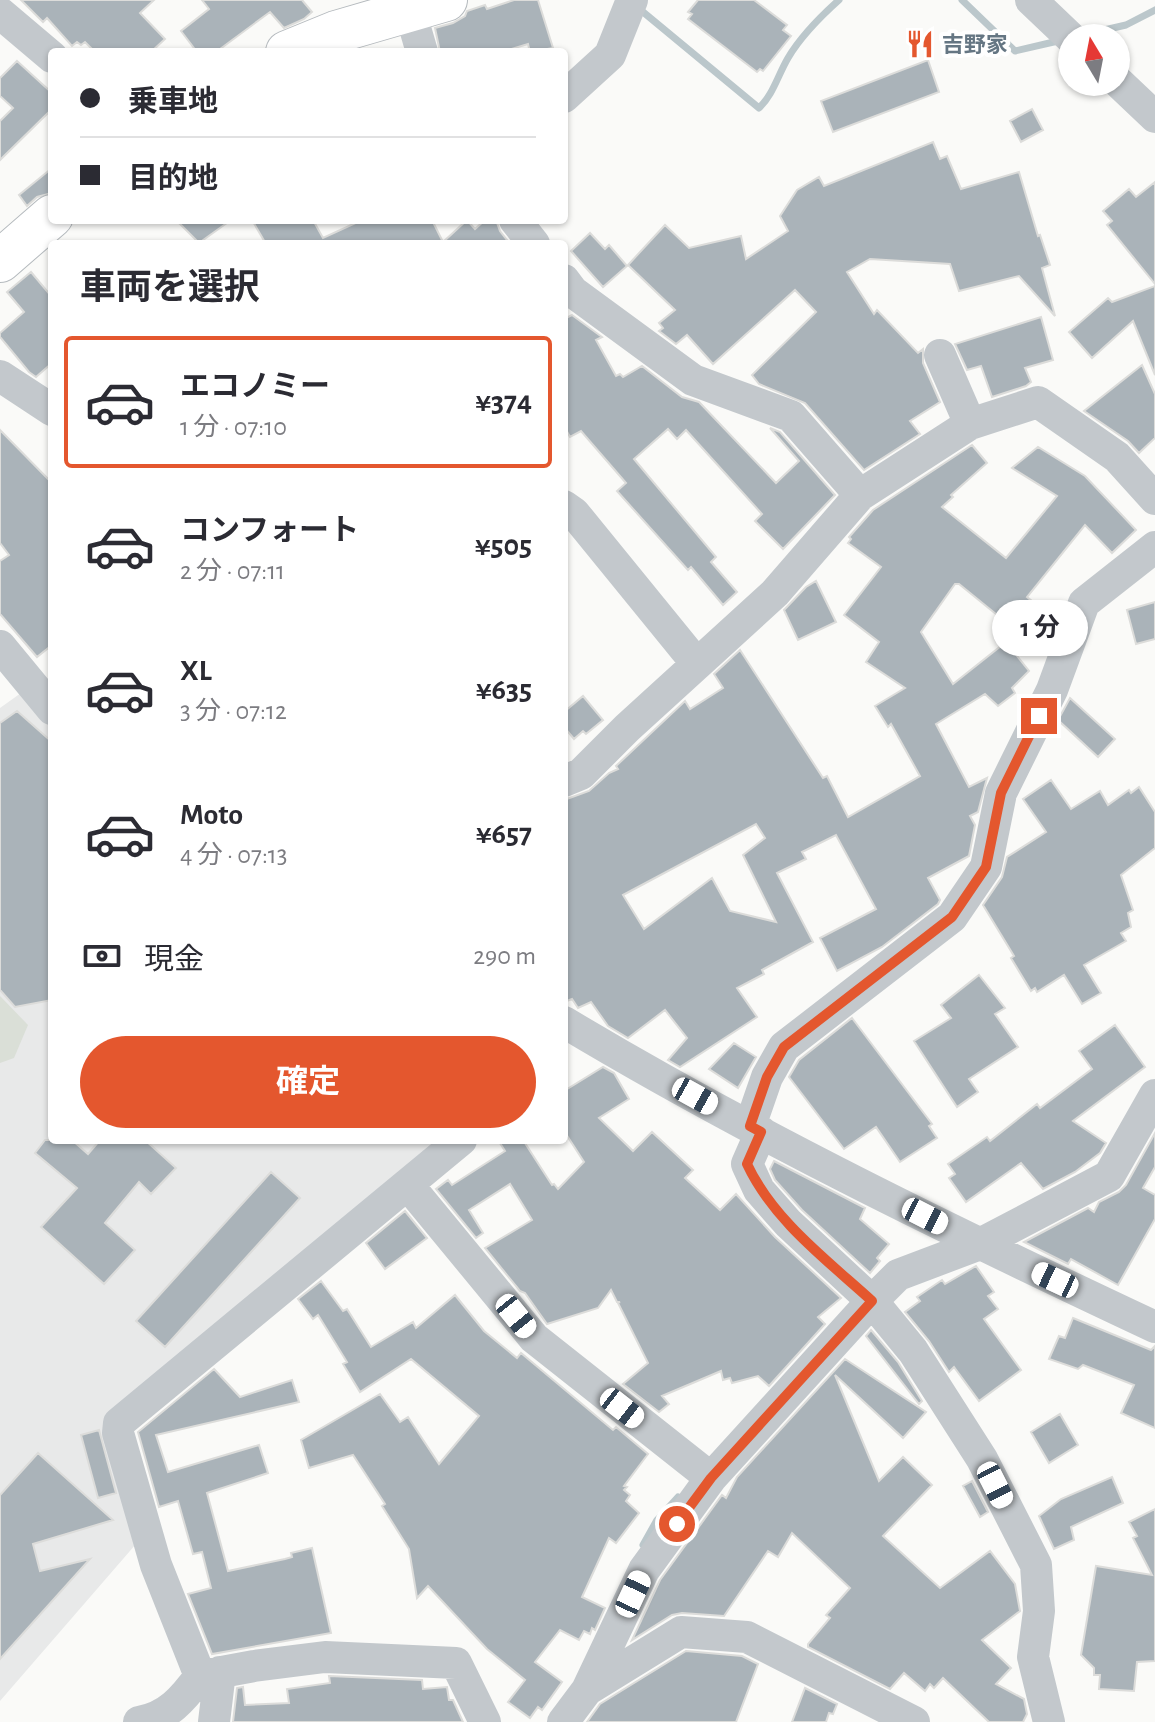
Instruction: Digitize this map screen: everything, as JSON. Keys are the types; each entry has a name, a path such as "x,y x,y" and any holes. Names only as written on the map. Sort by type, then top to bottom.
{"main road":[{"path":"297,48 336,32 428,6"},
{"path":"0,261 48,219"}],"street":[{"path":"568,93 610,55 632,0"},
{"path":"1031,0 1058,26"},
{"path":"423,48 428,6"},
{"path":"0,13 48,54"},
{"path":"1130,93 1155,117"},
{"path":"518,224 531,240"},
{"path":"568,285 693,380 791,416 860,495"},
{"path":"940,355 970,424"},
{"path":"0,376 48,407"},
{"path":"568,779 581,774 775,593 860,495 970,424 1038,402 1117,457 1155,499"},
{"path":"568,509 697,664"},
{"path":"1049,1722 1033,1657 1039,1611 1036,1565 982,1459 913,1351 872,1301 788,1223 759,1190 747,1164 767,1077 784,1047 952,917 986,867 1001,793 1052,690 1084,603 1155,547"},
{"path":"0,646 48,704"},
{"path":"571,1036 980,1244 1155,1327"},
{"path":"563,1722 587,1690 644,1570 711,1478 872,1301 898,1275 980,1244 1109,1176 1155,1095"},
{"path":"214,1722 210,1674 156,1565 117,1427 126,1415 456,1144"},
{"path":"408,1185 534,1338 711,1478"},
{"path":"587,1690 681,1632 747,1637 858,1710 914,1722"},
{"path":"139,1722 162,1716 210,1674 325,1657 456,1663 485,1722"}],"shaded area":[{"path":"21,693 48,717 48,1144 442,1144 107,1417 136,1544 0,1701 0,708"},
{"path":"0,996 28,1025 14,1058 0,1063"}],"building":[{"path":"21,0 154,0 140,13 165,39 155,48 91,48 85,42 72,46 47,18 43,22"},
{"path":"202,0 302,0 312,12 284,28 270,12 221,48 194,48 181,31 209,9"},
{"path":"514,0 538,0 553,48 529,48 528,44 514,48 439,48 435,28 453,23 465,16 467,11 485,5 487,9"},
{"path":"698,0 754,0 787,25 783,30 791,36 763,71 760,69 757,72 688,19 692,14 688,12"},
{"path":"928,60 939,92 833,132 821,101"},
{"path":"17,61 48,89 48,113 0,160 0,121 13,108 0,96 0,78"},
{"path":"1032,109 1043,130 1021,142 1010,121"},
{"path":"933,142 940,159 947,156 961,189 1019,172 1050,265 1042,268 1055,316 1019,276 959,291 950,264 870,259 847,272 874,314 877,310 918,353 923,349 923,363 940,402 910,421 920,434 864,470 805,403 759,384 752,375 816,312 795,290 713,364 687,335 676,344 659,331 663,328 659,323 675,310 628,265 665,225 689,248 741,236 746,259 788,231 780,216 797,190 819,177 824,186"},
{"path":"48,171 48,194 37,197 27,206 19,195"},
{"path":"1155,182 1155,284 1107,225 1112,221 1103,211 1129,189 1136,197"},
{"path":"180,224 225,224 203,240 196,240"},
{"path":"254,224 315,224 323,238 353,224 434,224 442,240 264,240"},
{"path":"463,224 471,224 475,229 481,224 497,224 507,240 445,240"},
{"path":"590,233 605,249 609,245 627,266 603,287 571,251"},
{"path":"31,272 48,292 48,366 36,377 0,337 0,333 24,312 7,292"},
{"path":"1155,286 1155,375 1133,321 1092,358 1069,332 1108,298 1112,302"},
{"path":"572,315 602,337 596,340 616,376 620,374 623,377 642,366 682,397 699,402 776,483 799,461 770,428 780,432 835,495 783,549 755,521 762,514 686,430 677,439 668,429 634,459 716,557 711,562 737,592 723,605 691,567 688,570 617,491 626,483 581,431 570,437 568,433 568,317"},
{"path":"1041,317 1053,360 1025,368 1031,382 1026,386 992,397 981,366 967,370 955,344"},
{"path":"1142,365 1155,394 1155,438 1139,453 1128,441 1084,411"},
{"path":"0,430 48,479 48,648 37,657 0,614 0,561 9,555 0,543"},
{"path":"972,445 987,463 942,507 1006,558 1057,496 1012,468 1038,447 1085,476 1136,530 1112,553 1085,525 1027,597 1043,610 1023,636 959,584 955,584 921,632 953,684 1006,642 1029,671 1012,688 1015,693 998,706 985,694 936,724 969,787 987,778 978,812 970,816 975,825 969,856 928,878 940,900 938,904 882,947 837,971 820,938 876,909 836,835 802,852 806,859 777,873 813,942 762,970 764,974 737,988 757,1017 680,1067 668,1060 687,1038 665,1010 628,1038 608,1026 591,1002 578,1008 572,999 568,1000 568,799 589,791 618,769 616,766 685,701 690,709 723,688 714,674 740,650 823,778 827,776 848,817 920,776 891,724 888,727 875,706 905,688 866,662 879,642 844,615 881,567 848,543 849,537 873,510","holes":["756,824 765,838 743,855 776,922 730,911 712,878 644,929 623,895"]},
{"path":"816,581 836,622 798,640 784,610"},
{"path":"1155,602 1155,639 1136,644 1127,610"},
{"path":"583,696 603,720 574,739 568,732 568,709"},
{"path":"1070,698 1115,739 1098,757 1058,720"},
{"path":"17,711 48,738 48,1001 15,1007 0,990 0,723"},
{"path":"1051,780 1071,809 1100,791 1108,805 1129,790 1131,793 1139,787 1155,812 1155,848 1121,875 1133,910 1128,913 1131,927 1121,933 1126,941 1084,965 1101,993 1082,1004 1064,975 1037,992 1035,988 1031,991 983,905 1002,877 1007,857 1046,832 1023,799"},
{"path":"979,975 1005,1008 995,1014 1018,1047 969,1079 978,1092 957,1107 914,1041 951,1018 941,1005"},
{"path":"852,1018 932,1124 929,1126 937,1138 900,1162 876,1127 844,1149 789,1077 799,1060"},
{"path":"1115,1025 1145,1067 1073,1121 1106,1143 1100,1153 1075,1172 1043,1189 1021,1163 966,1202 949,1178 955,1174 948,1164 987,1137 990,1141 1037,1104 1040,1108 1092,1069 1079,1051"},
{"path":"734,1043 756,1057 738,1088 709,1069"},
{"path":"603,1067 614,1073 629,1099 599,1118 633,1151 652,1132 693,1170 685,1178 720,1210 736,1194 775,1237 841,1298 818,1317 825,1324 769,1386 758,1376 732,1383 730,1378 723,1380 721,1371 662,1396 669,1404 659,1412 623,1384 648,1363 620,1302 611,1290 598,1308 547,1324 525,1293 520,1291 485,1248 532,1220 510,1184 469,1210 483,1233 476,1238 436,1189 448,1180 452,1185 505,1151 501,1144 526,1144 552,1185 558,1189 584,1162 568,1137 568,1089"},
{"path":"1155,1133 1155,1167 1143,1188 1155,1195 1155,1219 1118,1285 1071,1259 1068,1264 1024,1242 1088,1208 1094,1212 1099,1202 1119,1192"},
{"path":"45,1140 48,1144 77,1144 88,1154 97,1144 149,1144 176,1168 151,1194 139,1182 105,1223 135,1250 104,1284 41,1227 77,1188 35,1153"},
{"path":"774,1161 865,1208 860,1219 889,1244 870,1273 802,1210 775,1180 770,1169"},
{"path":"271,1172 300,1198 165,1347 136,1321"},
{"path":"405,1211 427,1238 385,1269 366,1243"},
{"path":"976,1266 994,1292 988,1296 998,1309 984,1319 1021,1370 979,1401 954,1367 949,1372 905,1312 920,1301 917,1297 942,1280 945,1284"},
{"path":"321,1281 343,1311 347,1309 371,1347 413,1322 416,1328 455,1295 484,1331 517,1358 521,1353 613,1430 616,1427 648,1454 624,1486 630,1495 626,1501 639,1513 616,1543 609,1538 582,1597 605,1608 590,1634 584,1631 579,1640 560,1630 535,1662 562,1682 542,1710 538,1707 530,1718 508,1702 525,1680 487,1649 428,1586 417,1598 409,1549 382,1506 385,1504 353,1455 309,1468 301,1440 380,1394 400,1422 408,1417 439,1464 479,1416 411,1359 360,1392 343,1364 347,1362 318,1315 313,1319 298,1299"},
{"path":"1073,1318 1151,1350 1155,1346 1155,1428 1121,1413 1134,1385 1083,1365 1078,1369 1049,1359 1059,1336 1065,1338"},
{"path":"871,1330 898,1362 922,1401 919,1404 866,1336"},
{"path":"845,1359 926,1412 903,1438 835,1375 879,1481 903,1457 932,1485 883,1536 940,1588 990,1551 1015,1584 1020,1611 982,1640 1011,1668 996,1684 1024,1699 1027,1714 1023,1722 989,1722 943,1678 934,1688 930,1684 925,1691 904,1673 890,1689 808,1647 830,1618 826,1615 850,1588 792,1533 778,1557 768,1551 724,1616 672,1615 632,1640 660,1580 722,1495 726,1498 737,1477"},
{"path":"214,1369 240,1397 292,1380 299,1402 156,1435 168,1472 259,1445 268,1473 207,1493 228,1571 285,1559 292,1557 291,1553 312,1548 331,1633 212,1654 188,1594 211,1588 202,1552 193,1554 178,1501 159,1507 138,1432"},
{"path":"1060,1414 1078,1445 1049,1463 1031,1432"},
{"path":"99,1430 116,1493 98,1498 81,1435"},
{"path":"38,1453 113,1520 33,1544 40,1571 90,1559 0,1659 0,1495"},
{"path":"1112,1477 1123,1503 1071,1527 1074,1540 1054,1549 1039,1516 1061,1499"},
{"path":"972,1481 988,1512 980,1517 963,1486"},
{"path":"1155,1509 1155,1661 1137,1662 1134,1691 1099,1689 1100,1675 1094,1675 1094,1668 1081,1655 1096,1566 1152,1575 1133,1538 1137,1536 1129,1522"},
{"path":"686,1651 742,1656 758,1664 736,1722 587,1722 600,1704"},
{"path":"329,1676 422,1680 423,1689 447,1687 449,1700 453,1700 463,1722 233,1722 237,1688 243,1687 245,1705 289,1703 287,1689 330,1683"},
{"path":"805,1688 837,1704 826,1722 792,1722"}],"waterway":[{"path":"637,7 759,108 799,42 839,0"},
{"path":"962,0 1015,51 1058,41"},
{"path":"1128,24 1155,10"},
{"path":"643,1545 657,1520 678,1497"}],"place":[{"name":"吉野家","path":"920,44"}],"route":[{"path":"677,1524 711,1478 872,1301 788,1223 759,1190 747,1164 761,1132 750,1126 767,1077 784,1047 952,917 986,867 1001,793 1039,716"}]}
